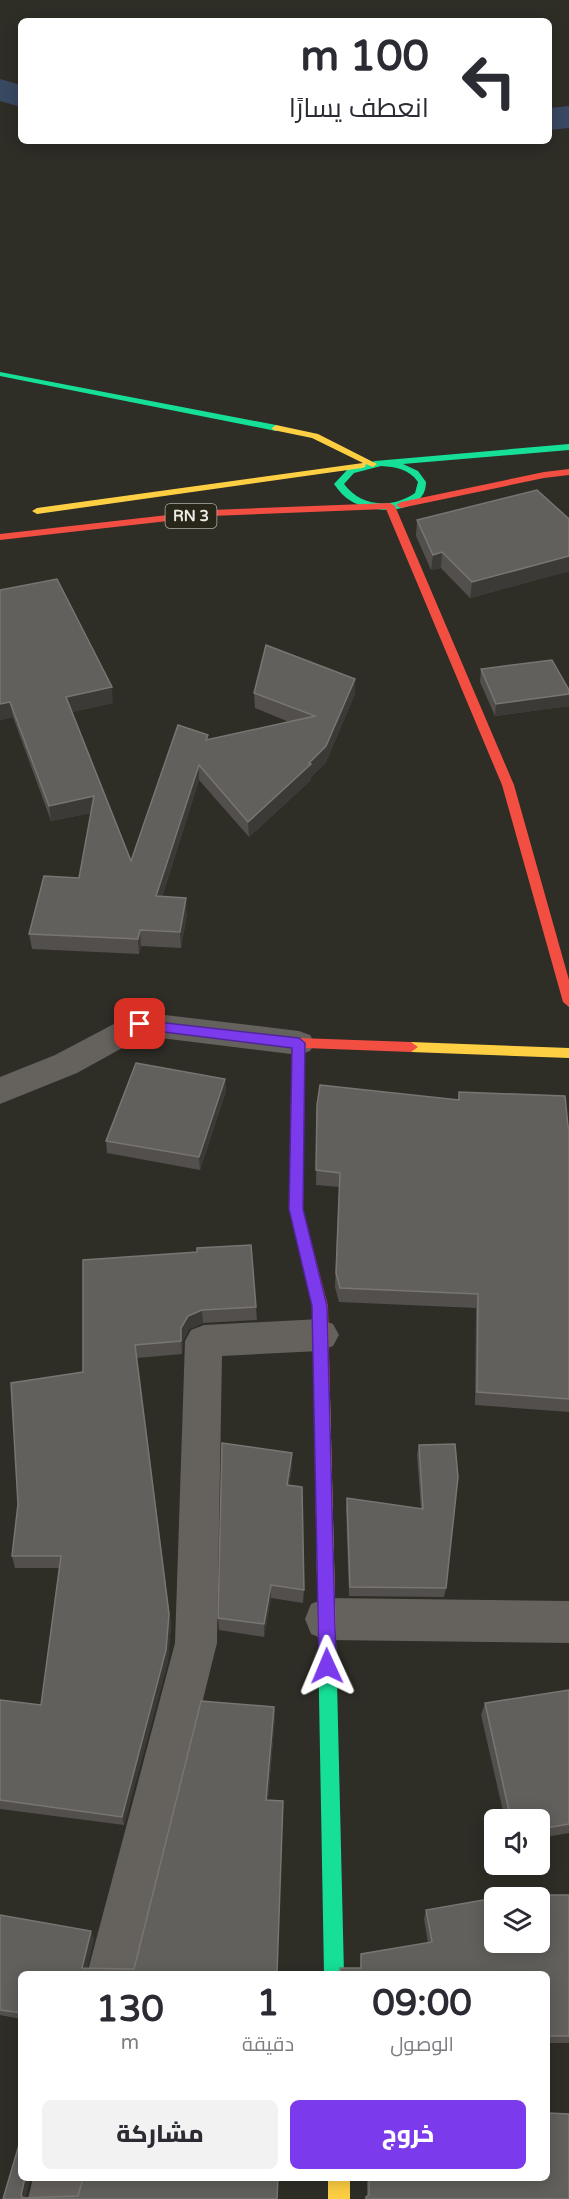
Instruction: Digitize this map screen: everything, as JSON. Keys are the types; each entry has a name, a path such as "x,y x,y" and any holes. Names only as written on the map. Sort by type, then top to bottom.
{"main road":[{"path":"0,374 315,436 372,464 406,467 422,480 423,489 418,496 390,506 354,502 344,496 339,488 339,480 344,473 372,464"},
{"name":"RN 3","path":"24,512 212,488 372,464 569,447"},
{"name":"RN 3","path":"0,537 212,513 390,506 569,472"},
{"path":"390,506 508,785 569,1002"},
{"path":"334,1971 320,1306 296,1209 299,1043 569,1053"},
{"path":"339,2181 339,2199"}],"street":[{"path":"0,1091 66,1064 140,1024 299,1043"},
{"path":"112,1971 196,1643 204,1341 320,1335"},
{"path":"326,1619 569,1622"},
{"path":"54,2199 58,2181"}],"building":[{"path":"537,490 569,519 569,556 472,582 442,552 433,555 417,520"},
{"path":"57,579 112,687 66,697 131,861 178,725 208,735 206,740 315,716 254,693 266,645 355,679 326,746 309,763 311,764 248,822 199,765 156,896 186,898 180,932 140,930 138,939 29,934 44,876 79,878 94,796 49,806 10,702 0,704 0,590"},
{"path":"552,660 569,694 496,704 481,669"},
{"path":"136,1063 225,1079 199,1157 106,1141"},
{"path":"320,1085 459,1100 459,1092 565,1096 569,1126 569,1399 477,1392 478,1294 340,1288 336,1273 340,1173 316,1170 317,1105"},
{"path":"251,1245 256,1307 202,1310 188,1316 181,1328 181,1341 135,1345 169,1614 166,1650 122,1817 0,1800 0,1700 41,1705 61,1556 12,1556 18,1504 11,1383 83,1372 83,1260 197,1252 197,1248"},
{"path":"222,1443 292,1453 287,1485 302,1487 304,1590 271,1585 264,1624 218,1618"},
{"path":"455,1444 458,1477 446,1588 350,1587 347,1498 423,1509 419,1445"},
{"path":"569,1690 569,1824 550,1827 550,1809 509,1809 485,1703"},
{"path":"201,1701 274,1707 266,1800 283,1801 277,1971 18,1971 18,2013 0,2010 0,1915 91,1931 82,1968 134,1969"},
{"path":"550,1895 569,1895 569,2036 550,2036 550,1971 340,1971 340,1968 361,1968 361,1954 432,1942 426,1910 484,1900 484,1953 550,1953"},
{"path":"550,2113 569,2114 569,2199 366,2199 369,2195 369,2181 550,2181"},
{"path":"18,2148 18,2181 24,2181 21,2195 23,2198 78,2196 82,2181 278,2181 277,2199 3,2199"}],"waterway":[{"path":"0,90 18,95"},
{"path":"552,119 569,117"}],"traffic: fast":[{"path":"0,374 276,428"},
{"path":"391,462 569,447"},
{"path":"381,463 399,465 414,472 422,482 419,494 400,505 376,506 354,499 345,493 339,484 342,478 351,471 362,466 381,463"},
{"path":"327,1640 334,1971"}],"traffic: slow":[{"path":"276,428 315,436 373,464"},
{"path":"37,511 362,465"},
{"path":"411,1047 569,1053"},
{"path":"322,1396 327,1640"},
{"path":"339,2181 339,2199"}],"traffic: jam":[{"path":"401,505 544,475 569,472"},
{"path":"390,506 508,785 569,1002"},
{"path":"0,537 212,513 383,507"},
{"path":"322,1396 320,1306 296,1209 299,1043 411,1047"}],"route":[{"path":"140,1024 299,1043 296,1209 320,1306 327,1666"}]}
